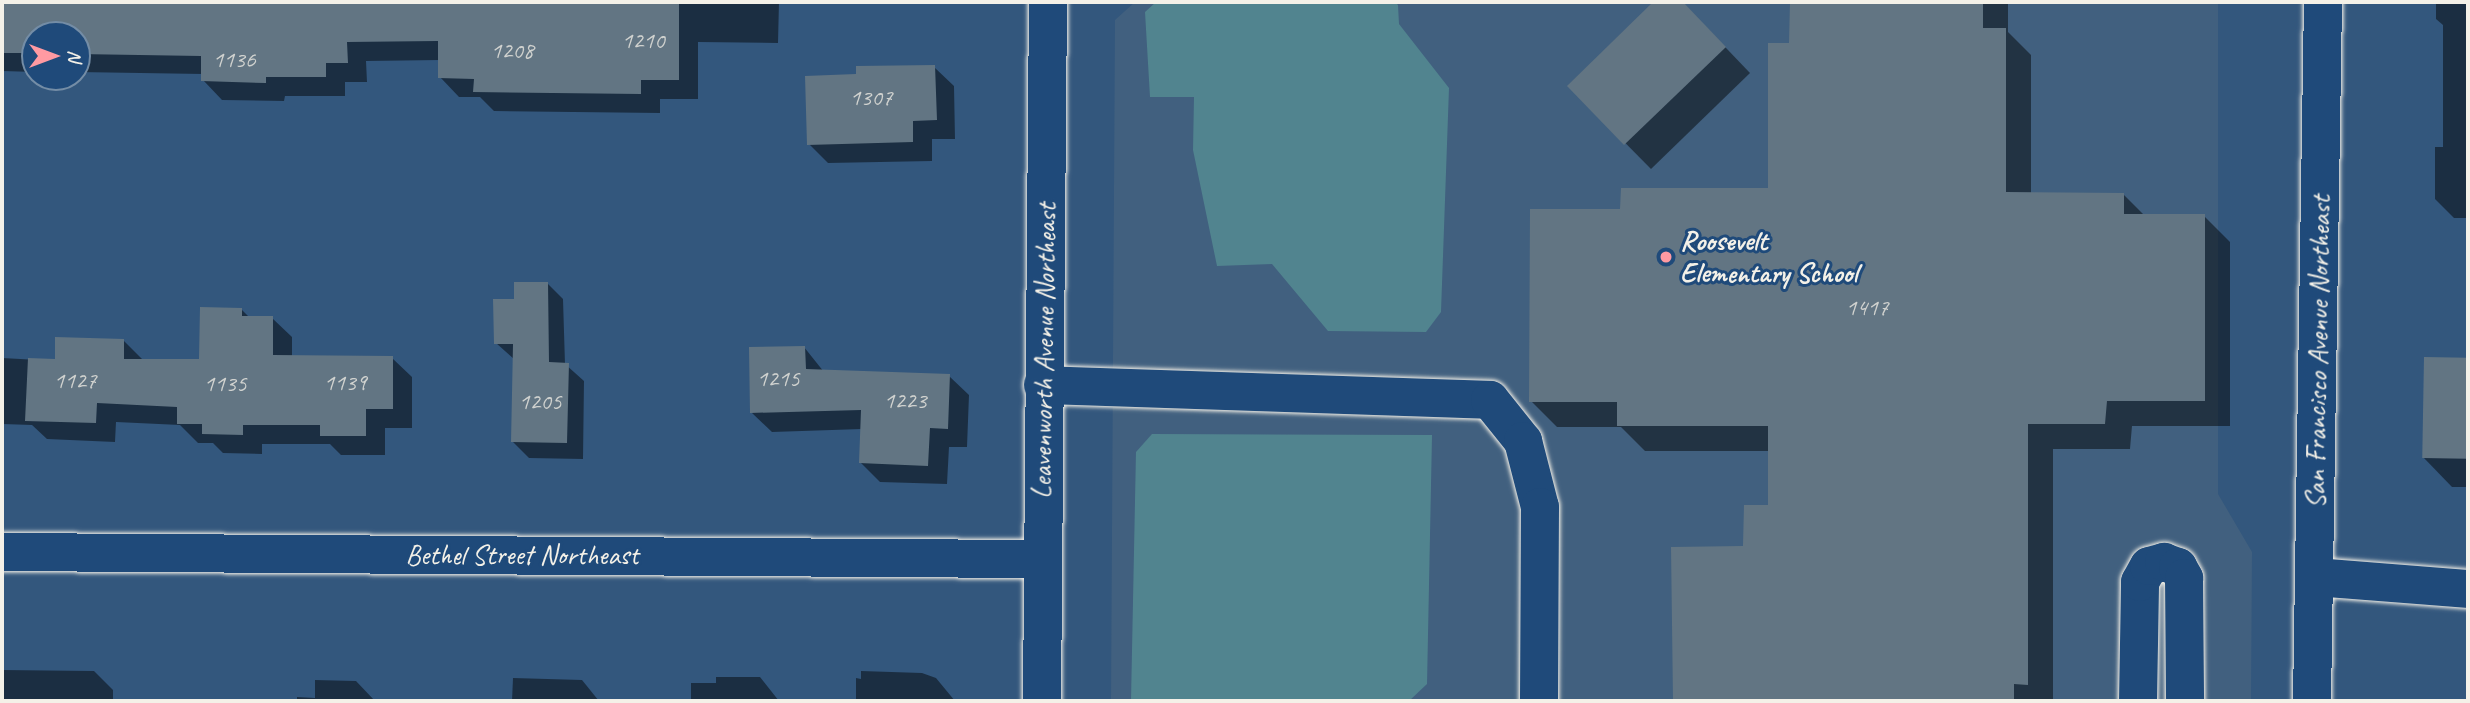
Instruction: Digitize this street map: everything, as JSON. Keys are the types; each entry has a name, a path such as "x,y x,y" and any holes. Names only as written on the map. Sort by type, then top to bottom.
{"street":[{"name":"Leavenworth Avenue Northeast","path":"1042,701 1041,559 1048,2"},
{"name":"San Francisco Avenue Northeast","path":"2312,701 2323,2"},
{"path":"1043,385 1490,400 1523,440 1540,507 1539,701"},
{"name":"Bethel Street Northeast","path":"2,552 1041,559"},
{"path":"2137,701 2140,582 2149,566 2164,562 2178,567 2184,578 2185,701"},
{"path":"2315,578 2468,589"}],"shaded area":[{"name":"Roosevelt Elementary School","path":"1135,2 2218,2 2218,494 2252,552 2251,701 1111,701 1115,20"}],"green space":[{"path":"1156,2 1395,2 1398,5 1399,24 1449,88 1441,312 1426,332 1328,331 1272,264 1217,266 1193,150 1194,97 1150,97 1145,12"},
{"path":"1152,434 1432,435 1427,684 1409,701 1131,701 1136,452"}],"building":[{"path":"2,2 679,2 679,80 641,80 641,94 473,92 474,79 438,78 438,41 347,42 348,63 326,63 326,77 266,77 266,83 201,81 201,56 91,54 91,21 21,21 21,53 2,53"},
{"path":"1653,2 1683,2 1726,47 1624,145 1567,86"},
{"path":"1790,2 1983,2 1983,28 2006,28 2006,192 2124,193 2124,214 2205,214 2205,401 2107,401 2105,424 2028,424 2028,685 2014,684 2014,701 1673,701 1671,547 1743,546 1744,505 1768,505 1768,426 1617,426 1617,402 1529,402 1530,209 1620,209 1621,188 1768,188 1768,43 1789,43"},
{"path":"935,65 937,120 913,121 913,142 807,145 805,76 856,74 856,66"},
{"path":"514,282 548,282 549,362 569,363 567,443 511,442 513,344 494,344 493,299 514,299"},
{"path":"200,307 242,308 242,316 273,316 273,355 393,356 393,409 366,409 366,436 320,436 320,425 243,425 243,435 202,434 202,424 177,424 177,407 97,403 96,423 25,421 28,358 55,359 55,337 124,339 124,359 199,359"},
{"path":"805,346 806,369 950,374 948,429 930,428 928,466 859,463 861,410 750,413 749,347"},
{"path":"2424,357 2468,358 2466,459 2422,458"}],"place":[{"name":"Roosevelt Elementary School","path":"1666,257"}]}
